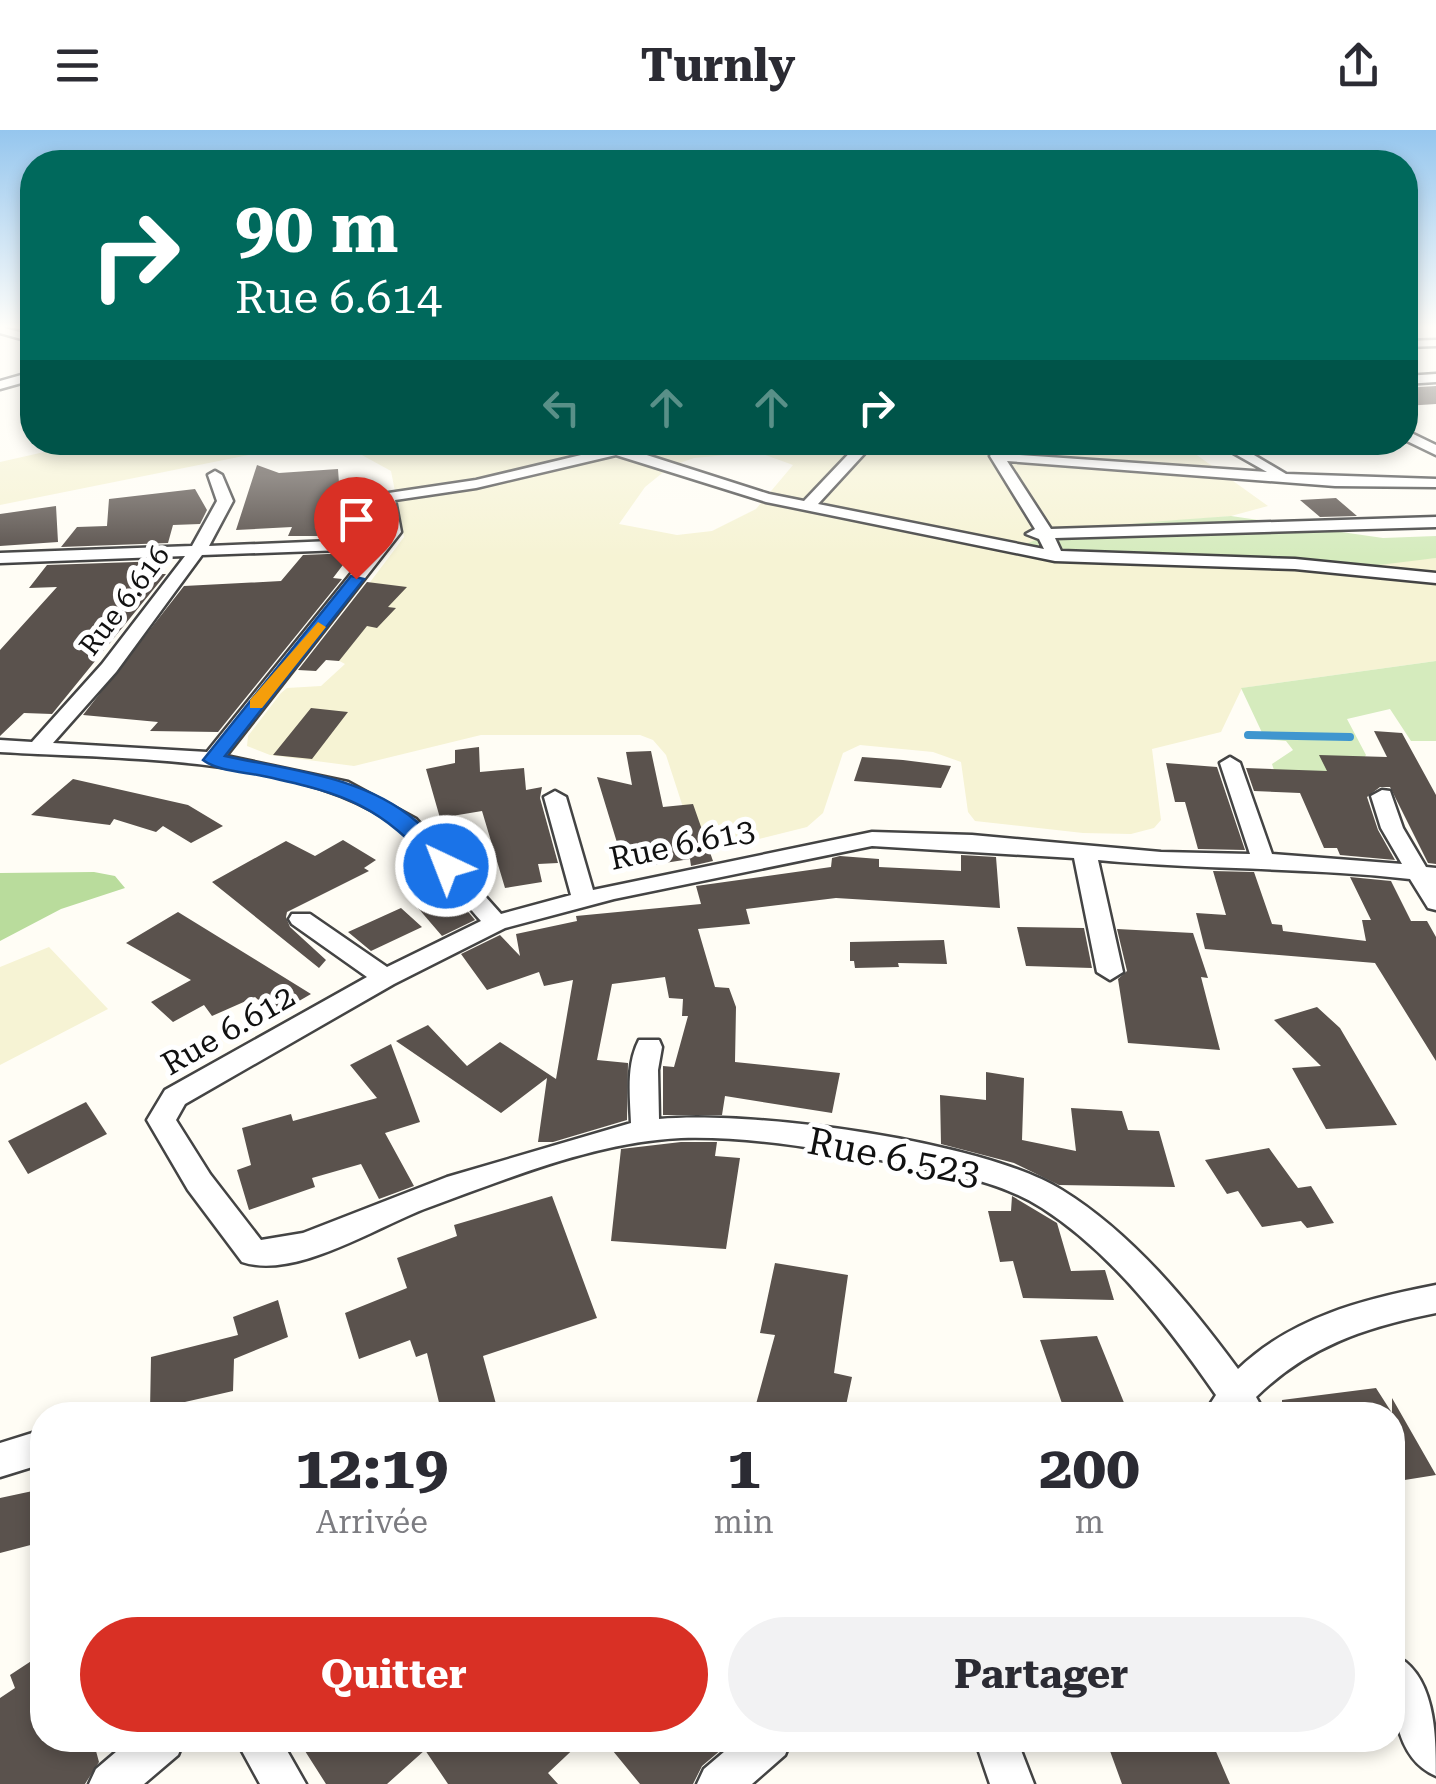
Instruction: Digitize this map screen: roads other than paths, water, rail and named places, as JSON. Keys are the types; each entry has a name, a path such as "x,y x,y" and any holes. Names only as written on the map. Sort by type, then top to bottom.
{"street":[{"path":"212,760 379,544 393,532 387,497 476,484 594,455"},
{"path":"633,455 726,488 1056,556 1295,564 1436,578"},
{"path":"807,506 856,455"},
{"path":"1246,455 1289,478"},
{"path":"1056,556 997,456 1289,478 1436,483"},
{"name":"Rue 6.616","path":"38,748 108,668 220,517 225,501 215,475"},
{"path":"974,540 1045,534 1436,522"},
{"path":"0,574 6,558 379,544"},
{"path":"0,746 212,760 340,787 408,824 496,923"},
{"path":"1230,764 1262,860"},
{"path":"555,796 584,899"},
{"path":"1382,796 1392,828 1425,874 1436,903"},
{"name":"Rue 6.613","path":"496,923 584,899 842,841 955,841 1085,854 1262,860 1425,874"},
{"path":"1085,854 1110,972"},
{"path":"301,919 386,978"},
{"name":"Rue 6.612","path":"271,1254 253,1252 199,1182 162,1120 166,1107 175,1097 386,978 496,923"},
{"path":"644,1131 644,1070 649,1047"},
{"name":"Rue 6.523","path":"271,1254 287,1254 477,1178 567,1148 667,1126 720,1128 929,1157 1048,1196 1125,1264 1230,1402"},
{"path":"1241,1402 1305,1335 1362,1313 1436,1299"},
{"path":"0,1460 30,1450"},
{"path":"1405,1698 1436,1754"},
{"path":"111,1784 149,1752"},
{"path":"264,1752 284,1784"},
{"path":"719,1784 756,1752"},
{"path":"1000,1752 1012,1784"}],"waterway":[{"path":"1248,735 1350,737"}]}
